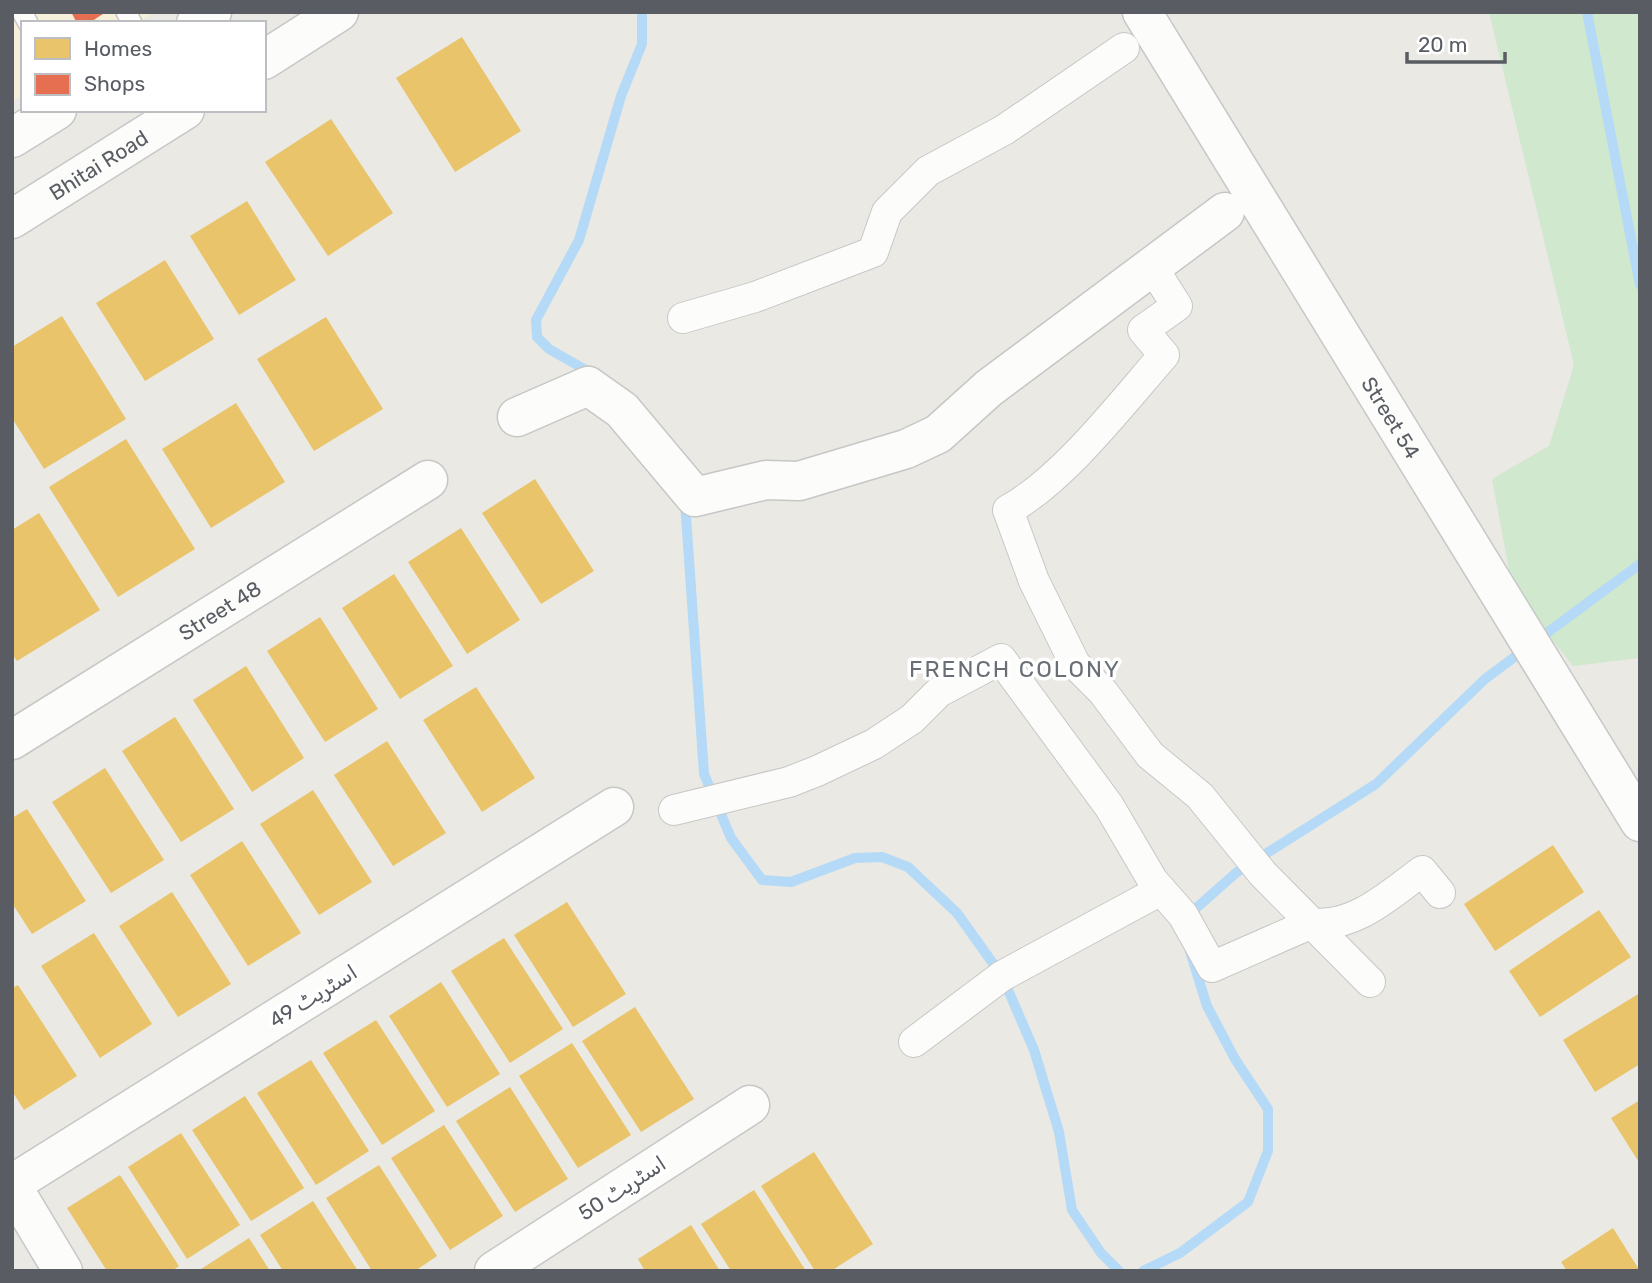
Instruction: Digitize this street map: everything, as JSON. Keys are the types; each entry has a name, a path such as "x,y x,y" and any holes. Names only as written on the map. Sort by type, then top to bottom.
{"street":[{"path":"266,59 340,12"},
{"name":"Street 54","path":"1142,12 1640,822"},
{"path":"684,318 768,293 873,252 887,212 928,170 1004,130 1124,48"},
{"path":"12,138 54,112"},
{"name":"Bhitai Road","path":"12,219 181,112"},
{"path":"517,417 588,386 622,410 695,497 766,480 799,481 906,449 938,434 989,388 1225,212"},
{"path":"1151,265 1177,306 1143,330 1164,355 1109,418 1032,498 1008,510 1034,581 1075,664 1103,692 1150,755 1200,796 1254,864 1370,982"},
{"name":"Street 48","path":"12,740 428,480"},
{"path":"684,808 789,782 874,744 912,719 939,692 1001,659 1102,796 1161,890 1190,926 1212,967 1312,923 1328,926 1369,909 1422,872 1440,893"},
{"name":"اسٹریٹ 49","path":"12,1185 614,807"},
{"path":"914,1042 1002,976 1161,890"},
{"name":"اسٹریٹ 50","path":"494,1271 750,1105"},
{"path":"12,1185 62,1271"}],"shaded area":[{"path":"12,12 154,12 141,21 21,21 21,96 12,102"}],"green space":[{"path":"1489,12 1640,12 1640,658 1573,666 1513,591 1492,479 1549,446 1574,365"}],"building: Homes":[{"path":"462,37 521,131 455,172 396,78"},
{"path":"331,119 393,213 328,256 265,162"},
{"path":"247,201 296,280 239,315 190,236"},
{"path":"165,260 214,339 145,381 96,303"},
{"path":"62,316 126,419 44,469 12,418 12,347"},
{"path":"326,317 383,409 314,451 257,359"},
{"path":"236,403 285,482 211,528 162,449"},
{"path":"126,439 195,549 118,597 49,487"},
{"path":"535,479 594,571 541,604 482,513"},
{"path":"39,513 100,610 17,661 12,654 12,530"},
{"path":"461,528 520,620 467,654 408,562"},
{"path":"394,574 453,666 400,699 342,608"},
{"path":"320,617 378,709 325,742 267,651"},
{"path":"246,666 304,758 252,792 193,700"},
{"path":"476,687 535,778 482,812 423,720"},
{"path":"175,717 234,809 181,842 122,751"},
{"path":"387,741 446,833 393,866 334,775"},
{"path":"105,768 164,860 111,893 52,802"},
{"path":"313,790 372,882 319,915 260,824"},
{"path":"27,809 86,901 32,934 12,903 12,818"},
{"path":"242,841 301,933 248,966 190,875"},
{"path":"1553,845 1584,892 1495,951 1464,904"},
{"path":"172,892 231,984 178,1017 119,926"},
{"path":"567,902 626,994 573,1027 514,935"},
{"path":"1599,910 1631,957 1540,1017 1509,971"},
{"path":"94,933 152,1024 100,1058 41,966"},
{"path":"504,938 563,1029 510,1063 451,971"},
{"path":"441,982 500,1074 447,1107 389,1016"},
{"path":"18,985 77,1076 24,1110 12,1091 12,988"},
{"path":"1640,993 1640,1064 1595,1092 1563,1040"},
{"path":"635,1007 694,1099 641,1132 582,1041"},
{"path":"376,1020 435,1111 382,1145 323,1053"},
{"path":"572,1043 631,1135 578,1168 519,1076"},
{"path":"311,1060 369,1151 316,1185 257,1093"},
{"path":"510,1087 568,1179 515,1212 456,1121"},
{"path":"245,1096 304,1188 251,1221 192,1130"},
{"path":"1640,1100 1640,1164 1611,1118"},
{"path":"444,1125 503,1216 450,1250 391,1158"},
{"path":"181,1133 240,1225 187,1259 128,1167"},
{"path":"814,1152 873,1244 831,1271 815,1271 761,1186"},
{"path":"379,1165 437,1256 415,1271 372,1271 326,1198"},
{"path":"120,1175 179,1266 172,1271 107,1271 67,1208"},
{"path":"754,1190 806,1271 731,1271 701,1224"},
{"path":"313,1201 358,1271 283,1271 260,1235"},
{"path":"691,1225 720,1271 645,1271 638,1259"},
{"path":"1613,1228 1640,1271 1567,1271 1561,1262"},
{"path":"249,1238 270,1271 198,1271"}],"building: Shops":[{"path":"71,12 106,12 92,21 76,21"}],"waterway":[{"path":"593,374 549,349 537,337 536,320 579,240 621,96 642,44 642,12"},
{"path":"1587,12 1640,285"},
{"path":"685,502 704,774 731,838 762,880 791,882 855,858 882,857 908,867 957,913 1002,976 1034,1050 1059,1132 1072,1210 1101,1253 1119,1271"},
{"path":"1536,641 1640,564"},
{"path":"1191,917 1194,910 1237,872 1376,784 1485,679 1524,650"},
{"path":"1143,1271 1180,1253 1248,1202 1268,1151 1268,1109 1235,1059 1207,1006 1189,948"}],"district":[{"name":"FRENCH COLONY","path":"1015,669"}]}
